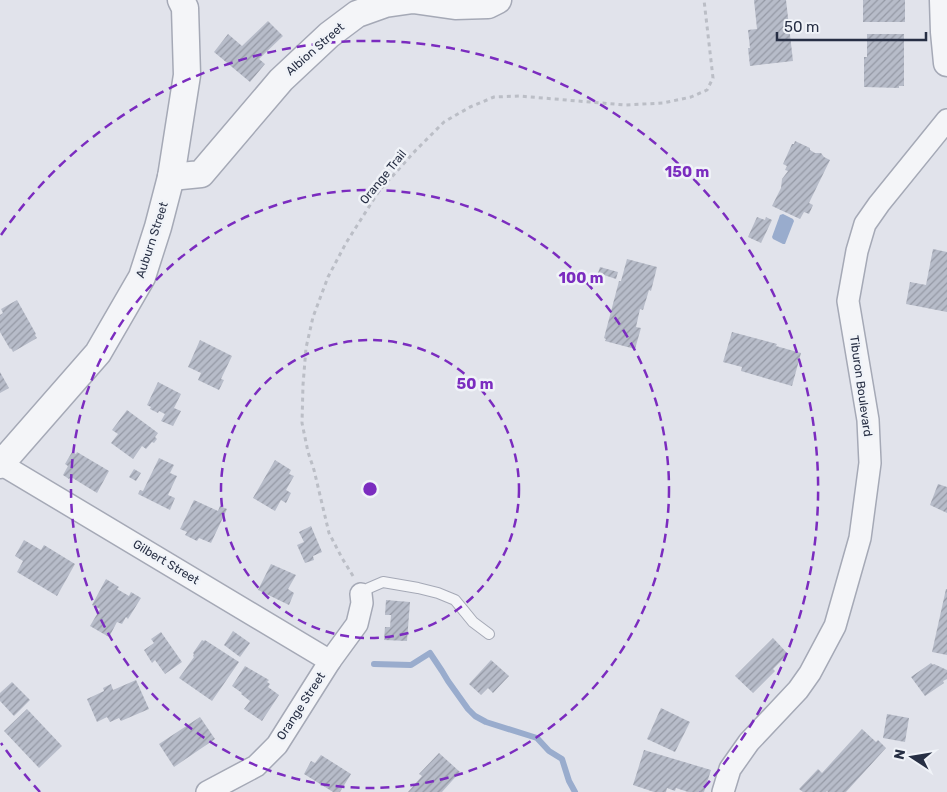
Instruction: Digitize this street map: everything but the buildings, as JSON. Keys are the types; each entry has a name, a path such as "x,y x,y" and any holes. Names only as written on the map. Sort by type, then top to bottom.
{"street":[{"name":"Auburn Street","path":"1,464 98,353 142,277 171,177 186,75 185,8 181,0"},
{"name":"Albion Street","path":"171,177 202,174 281,80 329,35 357,14 385,4 413,0 455,6 488,5 498,0"},
{"path":"943,0 947,63"},
{"name":"Tiburon Boulevard","path":"723,792 730,768 749,742 798,690 810,673 835,626 860,538 870,463 868,420 848,301 857,251 865,224 947,120"},
{"name":"Gilbert Street","path":"1,464 330,661"},
{"name":"Orange Street","path":"208,792 256,766 277,745 330,661 357,624 362,603 361,594"}],"lane":[{"path":"361,594 383,582 438,593 455,600 473,622 489,634"}],"path":[{"name":"Orange Trail","path":"361,594 330,533 302,423 302,385 306,348 313,317 328,277 346,244 379,192 416,150 444,122 470,107 494,97 519,96 625,105 663,103 691,97 707,90 713,78 704,0"}],"water":[{"path":"783,214 794,221 785,244 772,237 780,215"}],"waterway":[{"path":"374,664 411,665 430,653 448,681 475,716 486,722 537,738 549,751 562,759 569,781 575,792"}]}
